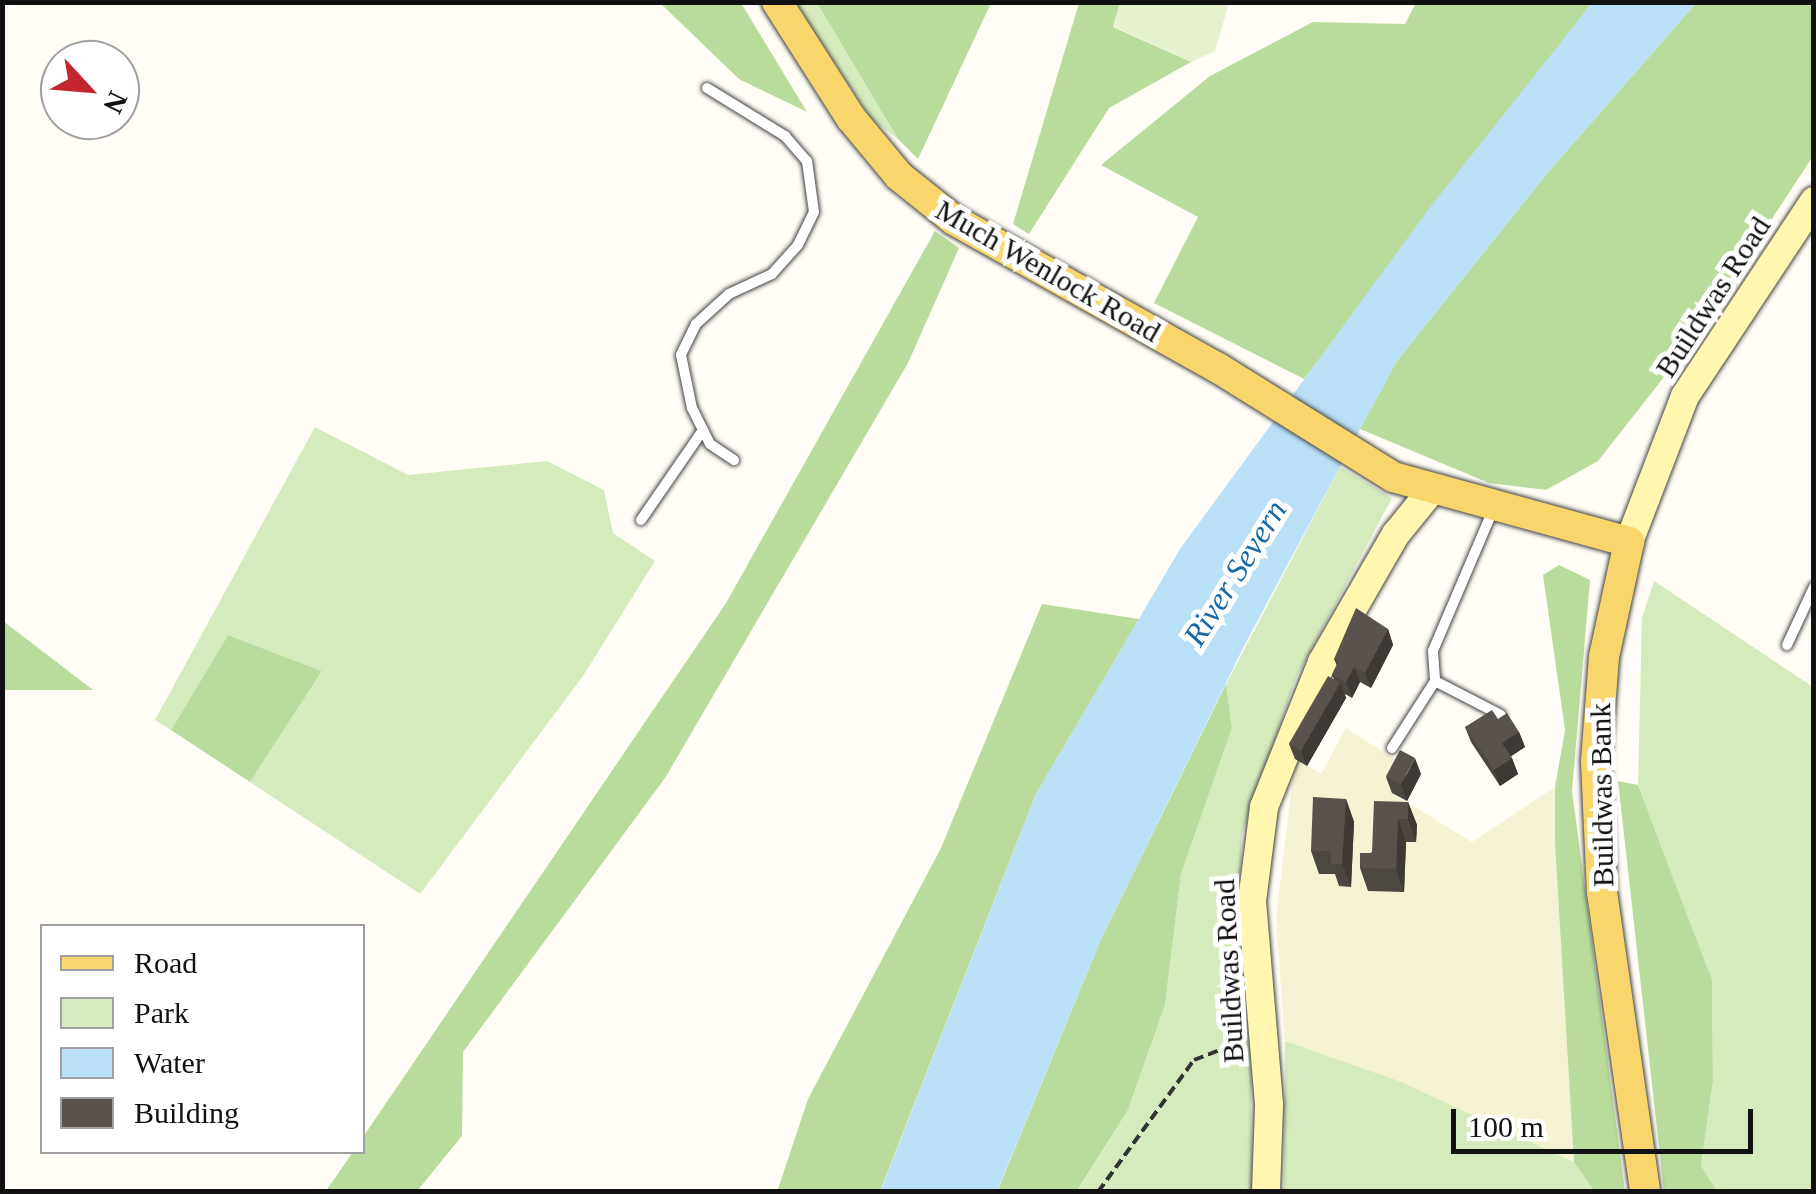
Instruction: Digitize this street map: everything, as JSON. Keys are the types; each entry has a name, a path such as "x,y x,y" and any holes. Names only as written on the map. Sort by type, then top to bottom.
{"main road":[{"name":"Much Wenlock Road","path":"777,2 851,118 929,203 1178,346 1393,476 1431,490"},
{"path":"1431,490 1629,542"},
{"name":"Buildwas Bank","path":"1629,542 1604,657 1596,762 1605,912 1645,1192"}],"street":[{"name":"Buildwas Road","path":"1629,542 1685,396 1814,201"},
{"name":"Buildwas Road","path":"1266,1192 1265,1038 1252,901 1275,767 1358,596 1431,490"}],"lane":[{"path":"707,88 785,136 807,162 814,212 772,274 729,294 696,324 681,356 710,444 734,460"},
{"path":"641,520 703,430"},
{"path":"1392,748 1435,681 1433,651 1494,509"},
{"path":"1787,644 1814,587"},
{"path":"1435,681 1501,715"}],"path":[{"path":"1098,1192 1194,1060 1265,1038"}],"shaded area":[{"path":"1346,728 1405,766 1392,793 1472,842 1555,787 1574,1162 1399,1081 1285,1041 1276,918 1295,759 1321,774"}],"green space":[{"path":"1120,2 1229,3 1215,51 1191,62 1113,26"},
{"path":"660,3 741,3 807,112 739,79"},
{"path":"796,3 817,3 898,139 872,120"},
{"path":"817,3 991,3 918,159 898,139"},
{"path":"1079,3 1120,3 1113,27 1191,62 1109,108 1029,234 1013,224"},
{"path":"1416,3 1592,3 1304,379 1154,303 1198,217 1101,165 1210,76 1313,22 1405,24"},
{"path":"1696,3 1813,3 1813,156 1690,344 1598,461 1546,490 1489,483 1360,429 1396,362 1549,171"},
{"path":"935,231 959,248 908,363 665,778 463,1052 462,1136 417,1191 326,1191 352,1154 365,1154 365,1134 726,603"},
{"path":"315,427 408,475 547,461 604,490 613,533 655,561 583,676 420,894 250,782 322,671 228,635 171,730 155,720"},
{"path":"1340,467 1392,498 1296,678 1242,834 1236,952 1251,1040 1252,1191 1077,1192 1128,1110 1165,1005 1181,874 1232,728 1226,684"},
{"path":"1559,565 1590,580 1572,791 1625,1191 1594,1191 1574,1162 1555,843 1555,787 1565,730 1543,575"},
{"path":"1654,581 1813,687 1813,1191 1717,1191 1701,1166 1713,1081 1712,980 1638,785 1642,618"},
{"path":"1042,604 1139,619 1036,794 880,1191 777,1192 808,1099 941,848"},
{"path":"3,621 93,690 3,690"},
{"path":"228,635 322,671 250,782 171,730"},
{"path":"1226,684 1232,728 1181,874 1165,1005 1128,1110 1077,1191 997,1192 1101,939"},
{"path":"1618,781 1638,785 1712,980 1713,1081 1701,1166 1717,1191 1664,1191"},
{"path":"1285,1041 1399,1081 1574,1162 1594,1191 1284,1192"}],"water":[{"name":"River Severn","path":"1592,3 1696,3 1549,171 1396,362 1243,648 1101,939 997,1191 880,1192 1036,794 1180,549 1428,210"}],"building":[{"path":"1356,608 1388,629 1365,673 1354,667 1346,682 1332,675 1339,662 1334,659"},
{"path":"1328,676 1340,683 1301,751 1289,744"},
{"path":"1492,710 1498,719 1507,713 1519,732 1502,743 1512,758 1494,770 1465,727"},
{"path":"1400,750 1415,758 1401,784 1386,776"},
{"path":"1313,797 1346,799 1342,864 1331,864 1331,851 1311,851"},
{"path":"1374,801 1408,802 1408,819 1398,819 1396,869 1360,868 1360,853 1372,853"}]}
